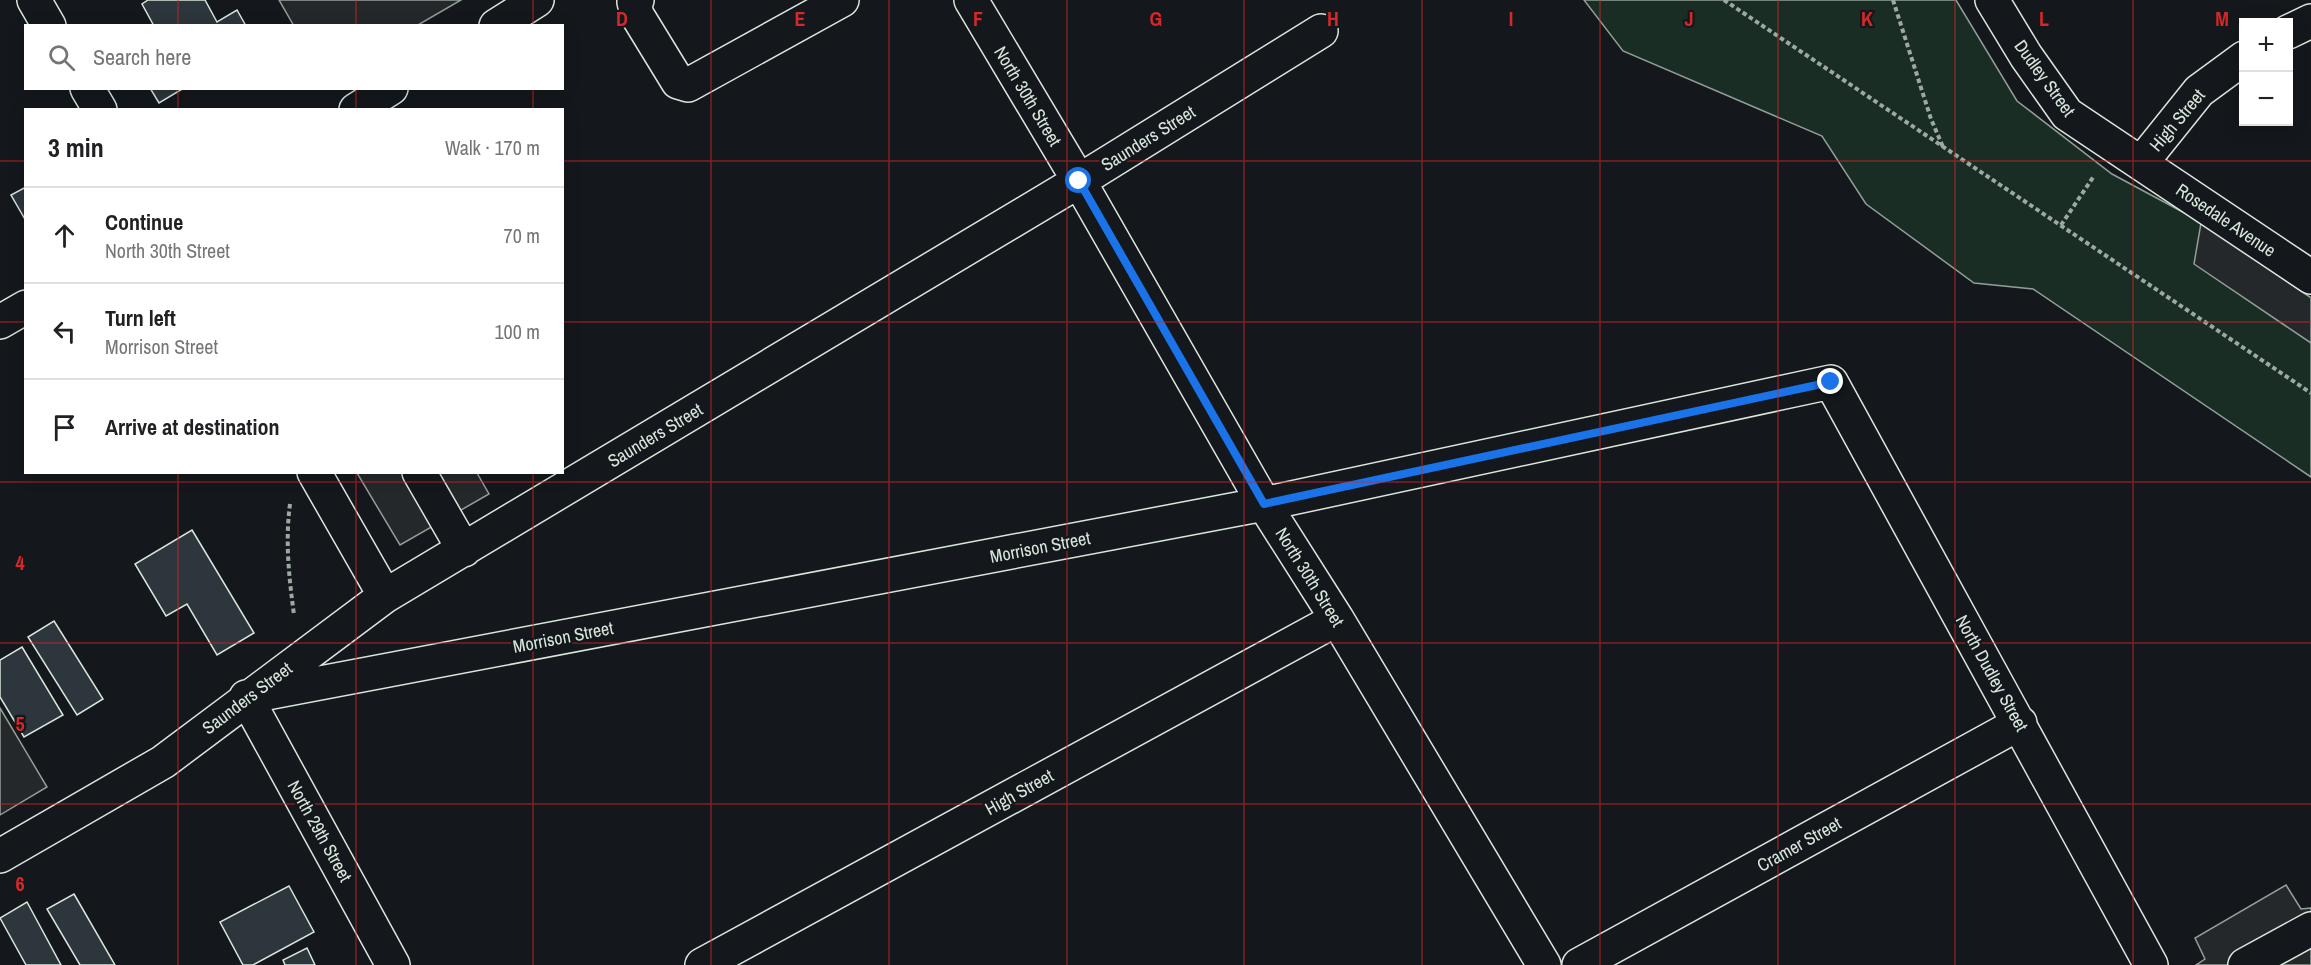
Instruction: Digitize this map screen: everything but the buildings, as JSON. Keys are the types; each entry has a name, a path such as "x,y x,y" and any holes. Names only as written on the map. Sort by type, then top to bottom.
{"street":[{"path":"34,0 48,24"},
{"path":"499,24 537,0"},
{"path":"637,0 634,2 638,15 678,82 688,85 842,0"},
{"name":"North 30th Street","path":"971,0 1079,181 1264,504 1336,619 1544,965"},
{"name":"Dudley Street","path":"1992,0 2026,56 2067,114 2113,147 2142,162"},
{"path":"2293,31 2311,21"},
{"name":"Saunders Street","path":"0,856 163,762 385,596 1079,181 1321,31"},
{"name":"High Street","path":"2142,162 2199,91 2239,62"},
{"path":"88,90 99,108"},
{"path":"359,108 388,90"},
{"name":"Rosedale Avenue","path":"2142,162 2311,277"},
{"path":"0,322 24,308"},
{"name":"Morrison Street","path":"246,698 1264,504 1831,382"},
{"name":"North Dudley Street","path":"1831,382 2151,965"},
{"path":"315,474 385,596"},
{"path":"420,474 464,550"},
{"name":"High Street","path":"702,965 1336,619"},
{"name":"North 29th Street","path":"246,698 393,965"},
{"name":"Cramer Street","path":"1579,965 2020,723"},
{"path":"2246,965 2311,929"}],"path":[{"path":"1724,0 2311,393"},
{"path":"1893,0 1931,119 1943,147"},
{"path":"2061,225 2113,147"},
{"path":"290,499 286,533 294,615"}],"green space":[{"path":"1584,0 1956,0 2017,101 2112,174 2192,217 2311,298 2311,477 2033,289 1974,283 1866,204 1822,136 1623,51"}],"shaded area":[{"path":"279,0 461,0 420,24 293,24"},
{"path":"2201,223 2311,298 2311,343 2194,264"},
{"path":"358,474 478,474 489,494 400,545"},
{"path":"0,708 47,787 0,815"},
{"path":"2286,885 2301,909 2311,908 2311,965 2196,965 2205,959 2195,938"}],"route":[{"path":"1079,181 1264,504 1831,382"}]}
